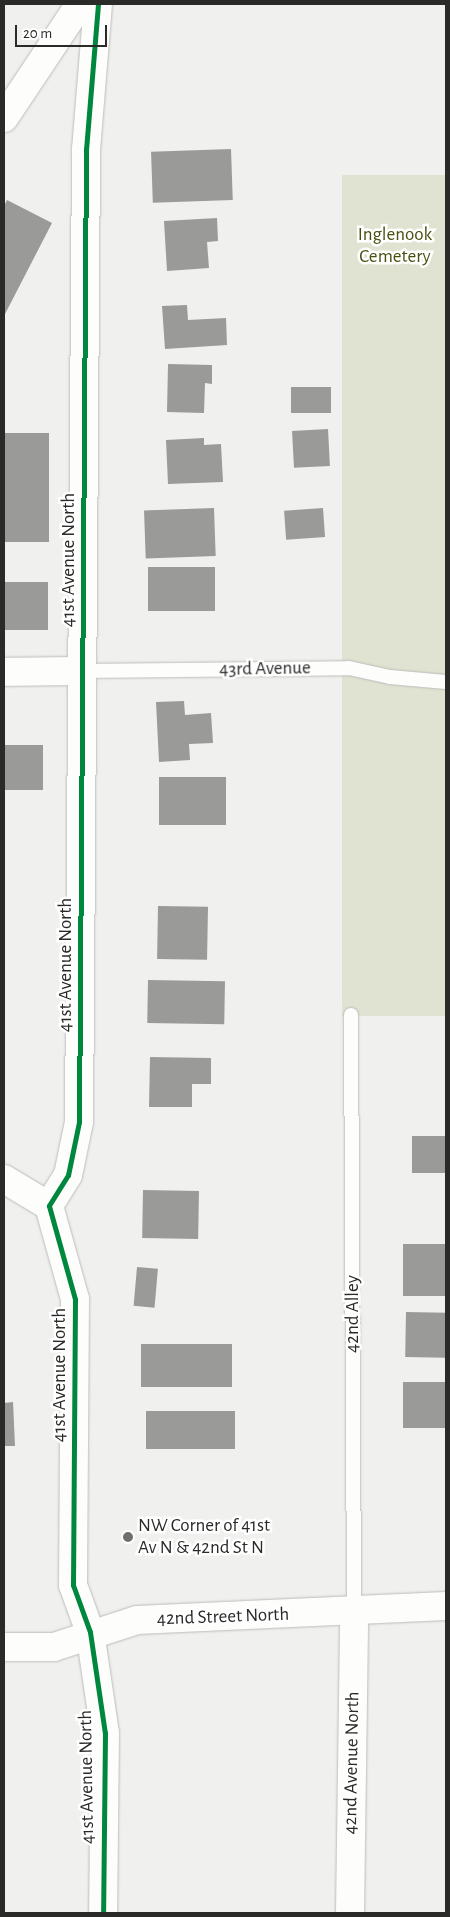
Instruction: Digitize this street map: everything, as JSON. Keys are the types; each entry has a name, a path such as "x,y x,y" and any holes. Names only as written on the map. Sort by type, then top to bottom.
{"street":[{"path":"4,118 80,4"},
{"name":"41st Avenue North","path":"98,4 86,149 79,1122 68,1175 49,1206 75,1299 73,1585 90,1632 105,1733 103,1913"},
{"path":"4,672 83,671"},
{"path":"4,1179 49,1206"},
{"name":"42nd Street North","path":"4,1647 54,1647 90,1632 137,1620 354,1612 446,1606"},
{"name":"42nd Avenue North","path":"350,1913 354,1612"}],"lane":[{"name":"43rd Avenue","path":"83,671 349,668 390,677 446,682"},
{"name":"42nd Alley","path":"351,1015 354,1612"}],"green space":[{"name":"Inglenook Cemetery","path":"342,175 446,175 446,1016 342,1016"}],"building":[{"path":"231,149 233,200 153,203 151,152"},
{"path":"7,200 52,223 4,316 4,206"},
{"path":"217,218 218,241 207,242 209,268 167,271 164,221"},
{"path":"187,305 188,320 226,318 227,345 165,349 162,306"},
{"path":"168,364 212,365 212,384 205,383 204,413 167,412"},
{"path":"291,387 331,387 331,413 291,413"},
{"path":"328,429 330,466 294,468 292,431"},
{"path":"4,433 49,433 49,542 4,542"},
{"path":"204,438 204,445 221,444 223,482 168,484 166,440"},
{"path":"214,508 216,556 146,558 144,510"},
{"path":"323,508 325,537 286,540 284,511"},
{"path":"148,567 215,567 215,611 148,611"},
{"path":"4,582 48,582 48,630 4,630"},
{"path":"184,701 185,715 211,713 213,743 189,744 190,760 159,762 156,702"},
{"path":"4,745 43,745 43,790 4,790"},
{"path":"159,777 226,777 226,825 159,825"},
{"path":"158,906 208,907 207,960 157,959"},
{"path":"148,980 225,981 224,1024 147,1023"},
{"path":"150,1057 211,1058 211,1084 192,1084 192,1107 149,1107"},
{"path":"412,1136 446,1136 446,1173 412,1173"},
{"path":"143,1190 199,1191 198,1239 142,1238"},
{"path":"403,1244 446,1244 446,1296 403,1296"},
{"path":"137,1267 158,1269 155,1308 134,1306"},
{"path":"406,1312 446,1313 445,1358 405,1357"},
{"path":"141,1344 232,1344 232,1387 141,1387"},
{"path":"403,1382 446,1382 446,1428 403,1428"},
{"path":"13,1402 15,1446 4,1446 4,1403"},
{"path":"146,1411 235,1411 235,1449 146,1449"}],"cycle path":[{"path":"98,4 86,149 79,1122 68,1175 49,1206 75,1299 73,1585 90,1632 105,1733 103,1913"}],"place":[{"name":"NW Corner of 41st Av N & 42nd St N","path":"128,1537"}]}
